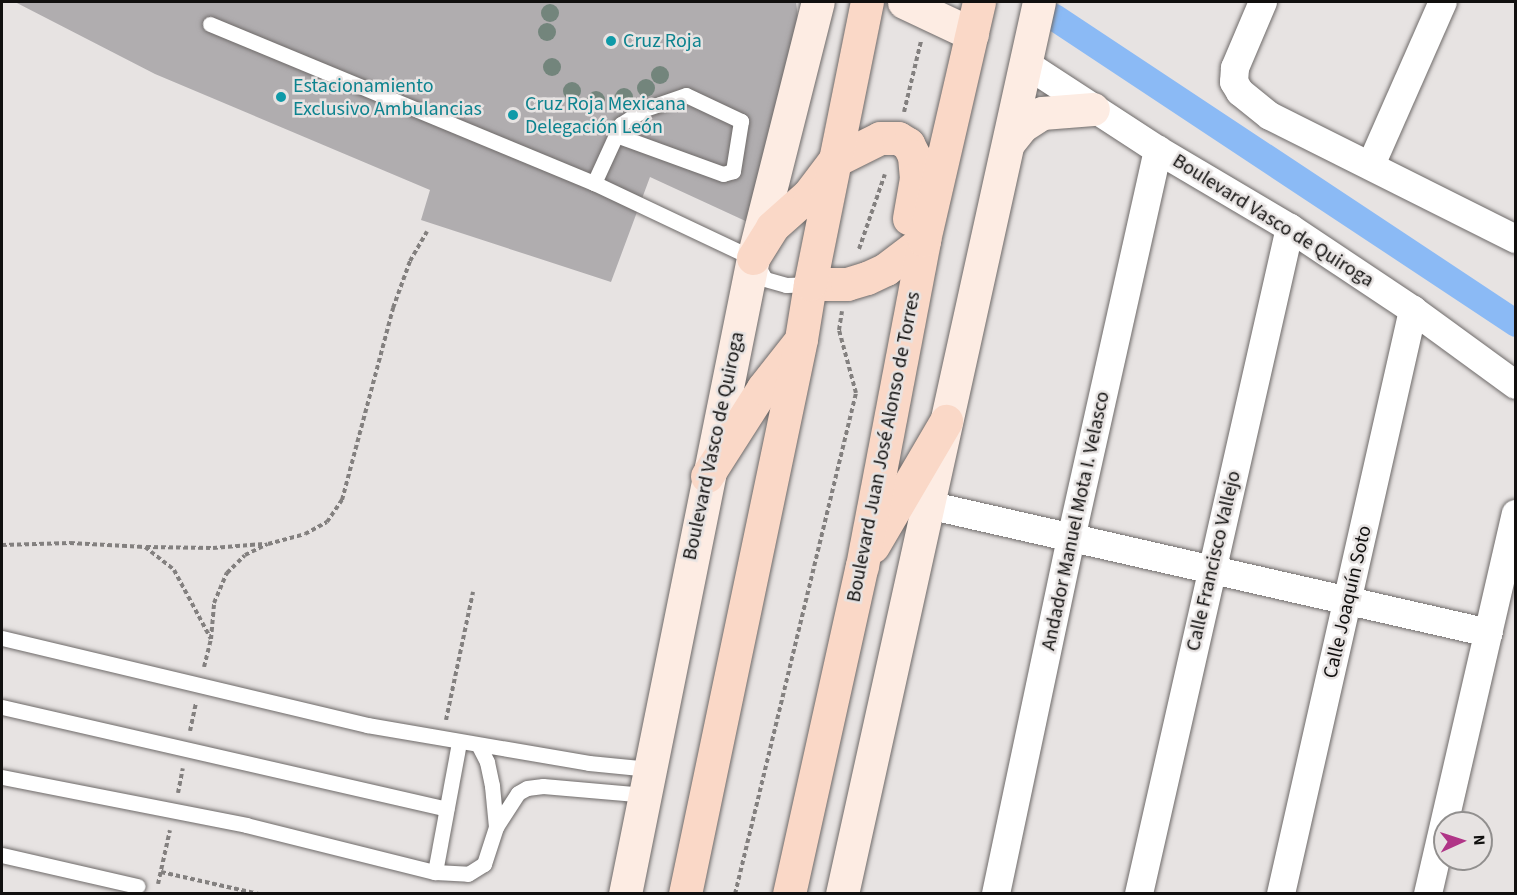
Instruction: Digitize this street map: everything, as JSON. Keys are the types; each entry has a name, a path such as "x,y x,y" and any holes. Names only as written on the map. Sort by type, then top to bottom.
{"main road":[{"path":"685,894 801,339 834,161 867,2"},
{"path":"810,284 847,284 867,278 914,248 980,2"},
{"path":"753,258 772,227 809,194 834,161 880,138 898,138 908,144 914,156 916,178 914,248"},
{"name":"Boulevard Juan José Alonso de Torres","path":"789,894 862,566 890,416 890,336 914,248"},
{"path":"707,476 763,387 801,339"},
{"path":"862,566 946,421"}],"street":[{"path":"803,2 810,38"},
{"name":"Boulevard Vasco de Quiroga","path":"625,894 707,476 753,258 818,2"},
{"path":"842,894 1039,2"},
{"path":"1263,2 1235,68 1234,82 1239,92 1270,116 1515,239"},
{"path":"1371,165 1443,2"},
{"path":"916,8 972,34"},
{"name":"Boulevard Vasco de Quiroga","path":"1026,64 1158,150 1290,228 1413,310 1515,385"},
{"path":"1009,142 1022,126 1042,113 1093,109"},
{"name":"Andador Manuel Mota I. Velasco","path":"996,894 1071,538 1158,150"},
{"name":"Calle Francisco Vallejo","path":"1139,894 1290,228"},
{"name":"Calle Joaquín Soto","path":"1281,894 1413,310"},
{"path":"928,505 1212,572 1349,600 1489,633"},
{"path":"1428,894 1515,514"}],"lane":[{"path":"210,24 594,183 753,258 765,279 786,285 810,284"},
{"path":"594,183 621,124 645,109 686,95 741,121 733,171 723,174 616,135"},
{"path":"2,638 367,725 479,746 589,763 647,782"},
{"path":"2,707 447,809"},
{"path":"435,872 459,742"},
{"path":"479,746 487,762 496,827"},
{"path":"2,777 246,825 435,872 468,874 480,869 484,864 496,827 518,793 533,786 647,782"},
{"path":"2,855 137,886"}],"path":[{"path":"735,894 856,393 839,330 847,284 898,138 916,8"},
{"path":"145,547 174,570 211,639 214,603 227,573 245,555 268,544 305,534 327,522 342,500 393,308 410,261 427,232"},
{"path":"2,545 70,543 213,548 268,544"},
{"path":"161,872 259,894"}],"building":[{"name":"Cruz Roja Mexicana Delegación León","path":"15,2 796,2 798,18 752,224 650,177 611,282 421,220 430,190 155,74"}],"waterway":[{"path":"1054,17 1516,323"}],"place":[{"name":"Cruz Roja","path":"611,41"},
{"name":"Estacionamiento Exclusivo Ambulancias","path":"281,97"},
{"name":"Cruz Roja Mexicana Delegación León","path":"513,115"}]}
